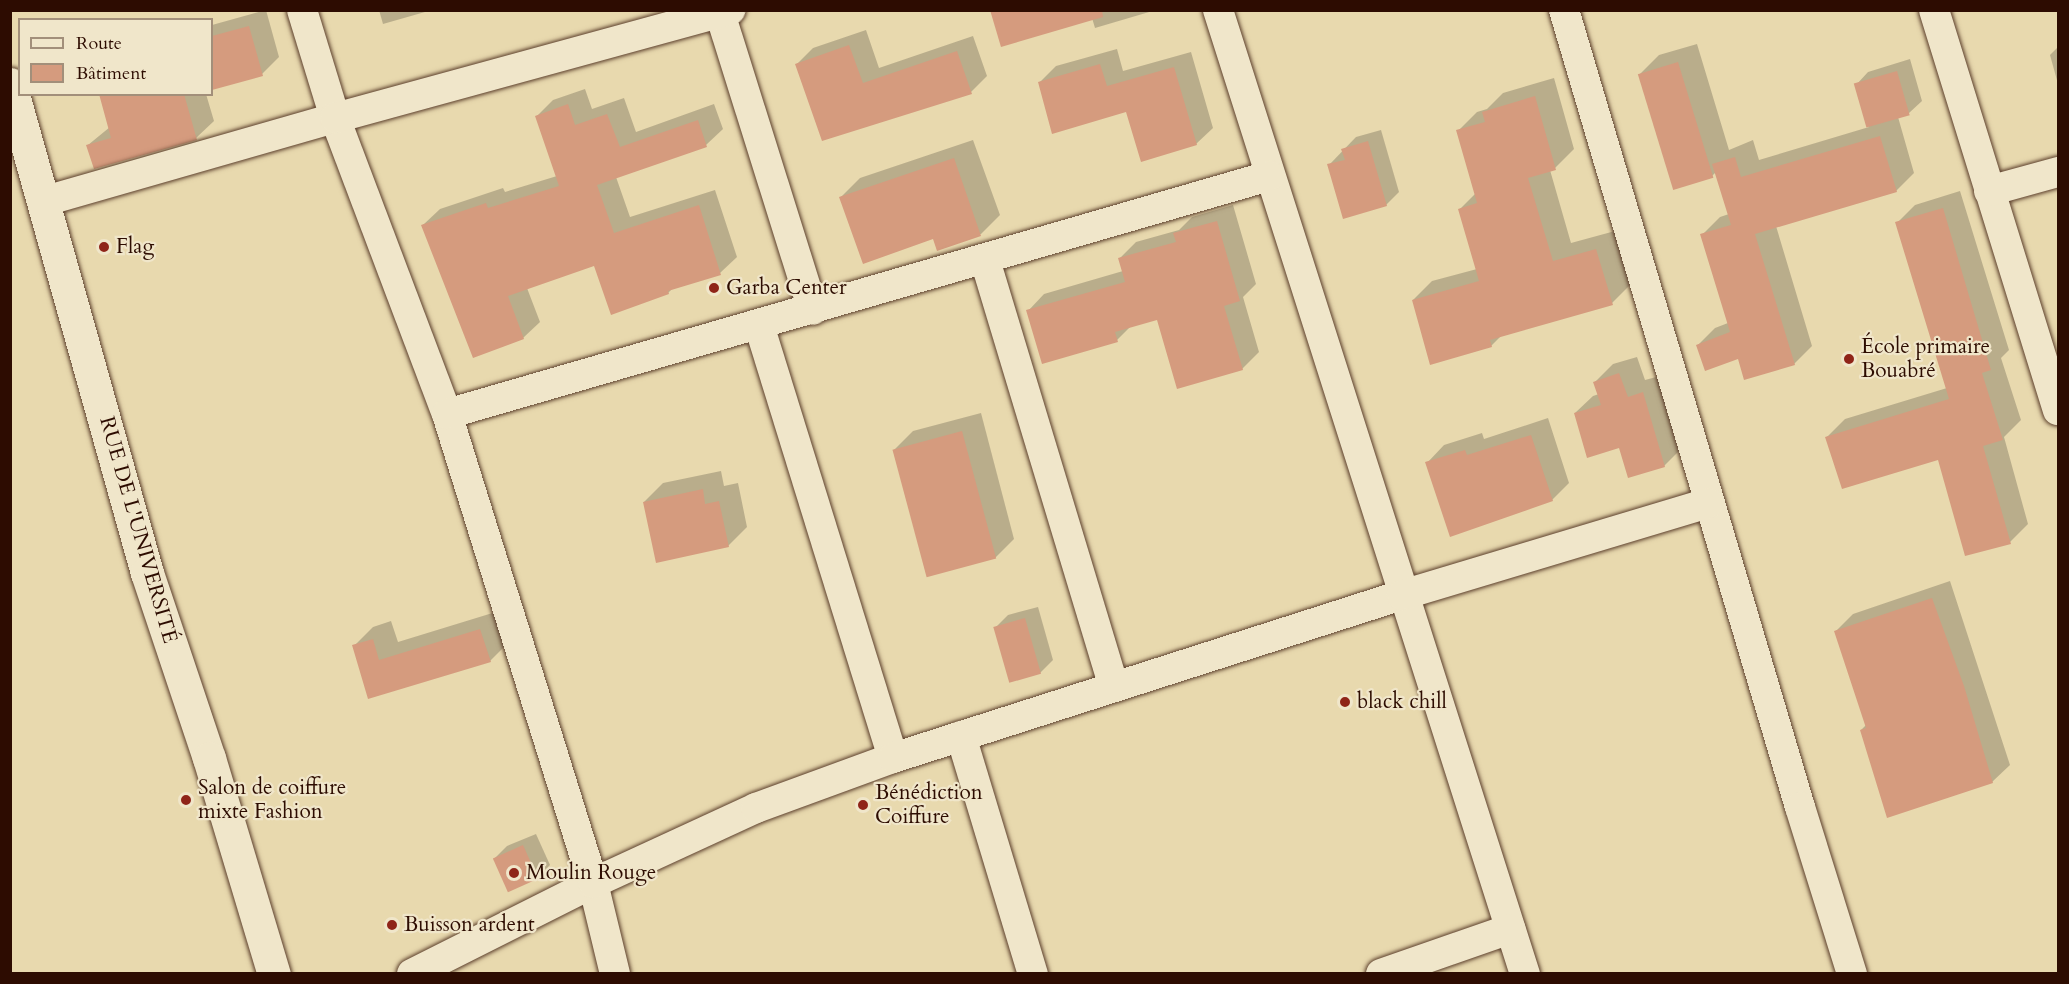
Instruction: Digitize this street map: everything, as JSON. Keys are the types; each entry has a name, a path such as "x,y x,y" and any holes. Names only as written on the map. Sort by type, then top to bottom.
{"street":[{"path":"302,10 335,118 447,414 593,883 615,974"},
{"path":"1218,10 1402,595 1525,974"},
{"path":"1564,10 1709,504 1852,974"},
{"path":"1934,10 2058,410"},
{"path":"45,201 335,118 723,12 813,310"},
{"name":"RUE DE L'UNIVERSITÉ","path":"10,84 45,201 147,573 209,758 274,974"},
{"path":"1989,191 2058,172"},
{"path":"447,414 813,310 1269,176"},
{"path":"985,260 1113,687"},
{"path":"759,325 893,758"},
{"path":"412,974 593,883 756,808 893,758 1402,595 1709,504"},
{"path":"961,736 1033,974"},
{"path":"1381,974 1510,929"}],"building":[{"path":"990,10 1102,10 1103,17 1001,47"},
{"path":"249,26 263,76 213,90 213,36"},
{"path":"849,45 863,83 957,51 972,94 822,141 795,64"},
{"path":"1678,62 1713,178 1673,190 1638,74"},
{"path":"1100,64 1107,86 1174,67 1197,145 1141,162 1126,112 1052,134 1038,82"},
{"path":"1897,71 1910,115 1866,128 1854,83"},
{"path":"100,96 185,96 197,140 94,169 86,145 111,138"},
{"path":"1535,96 1556,170 1528,178 1553,261 1596,249 1613,305 1490,340 1492,347 1430,365 1412,300 1479,281 1458,209 1477,203 1456,130 1485,122 1482,112"},
{"path":"568,104 575,125 607,114 620,147 698,120 707,147 597,185 614,233 699,205 721,275 668,291 669,294 611,315 594,266 508,296 524,339 473,358 421,225 486,203 488,208 559,186 535,116"},
{"path":"1880,136 1897,192 1755,234 1795,365 1744,380 1738,359 1705,371 1696,345 1730,332 1700,234 1731,225 1712,164 1735,157 1741,177"},
{"path":"1368,141 1387,206 1343,219 1327,164 1345,160 1341,149"},
{"path":"954,158 981,236 937,251 933,239 863,264 839,197"},
{"path":"1943,208 1991,370 1982,373 2003,440 1983,446 2011,544 1965,556 1938,460 1842,489 1825,437 1949,399 1895,222"},
{"path":"1217,221 1240,301 1224,306 1243,370 1177,389 1157,320 1115,332 1118,342 1042,364 1026,310 1125,282 1118,258 1176,242 1173,233"},
{"path":"1619,373 1628,397 1643,392 1665,467 1628,478 1619,448 1587,458 1574,413 1601,405 1593,382"},
{"path":"962,431 996,559 927,577 892,450"},
{"path":"1531,435 1553,501 1450,537 1425,462 1465,450 1467,455"},
{"path":"703,489 705,504 719,501 729,547 656,563 643,502"},
{"path":"1932,598 1964,686 1993,783 1887,818 1860,730 1866,728 1834,631"},
{"path":"1025,618 1041,674 1009,683 993,627"},
{"path":"480,629 491,662 368,699 352,645 373,639 379,660"},
{"path":"523,845 538,879 508,892 493,858"}],"place":[{"name":"Flag","path":"104,247"},
{"name":"Garba Center","path":"714,288"},
{"name":"École primaire Bouabré","path":"1849,359"},
{"name":"black chill","path":"1345,702"},
{"name":"Salon de coiffure mixte Fashion","path":"186,800"},
{"name":"Bénédiction Coiffure","path":"863,805"},
{"name":"Moulin Rouge","path":"514,873"},
{"name":"Buisson ardent","path":"392,925"}]}
